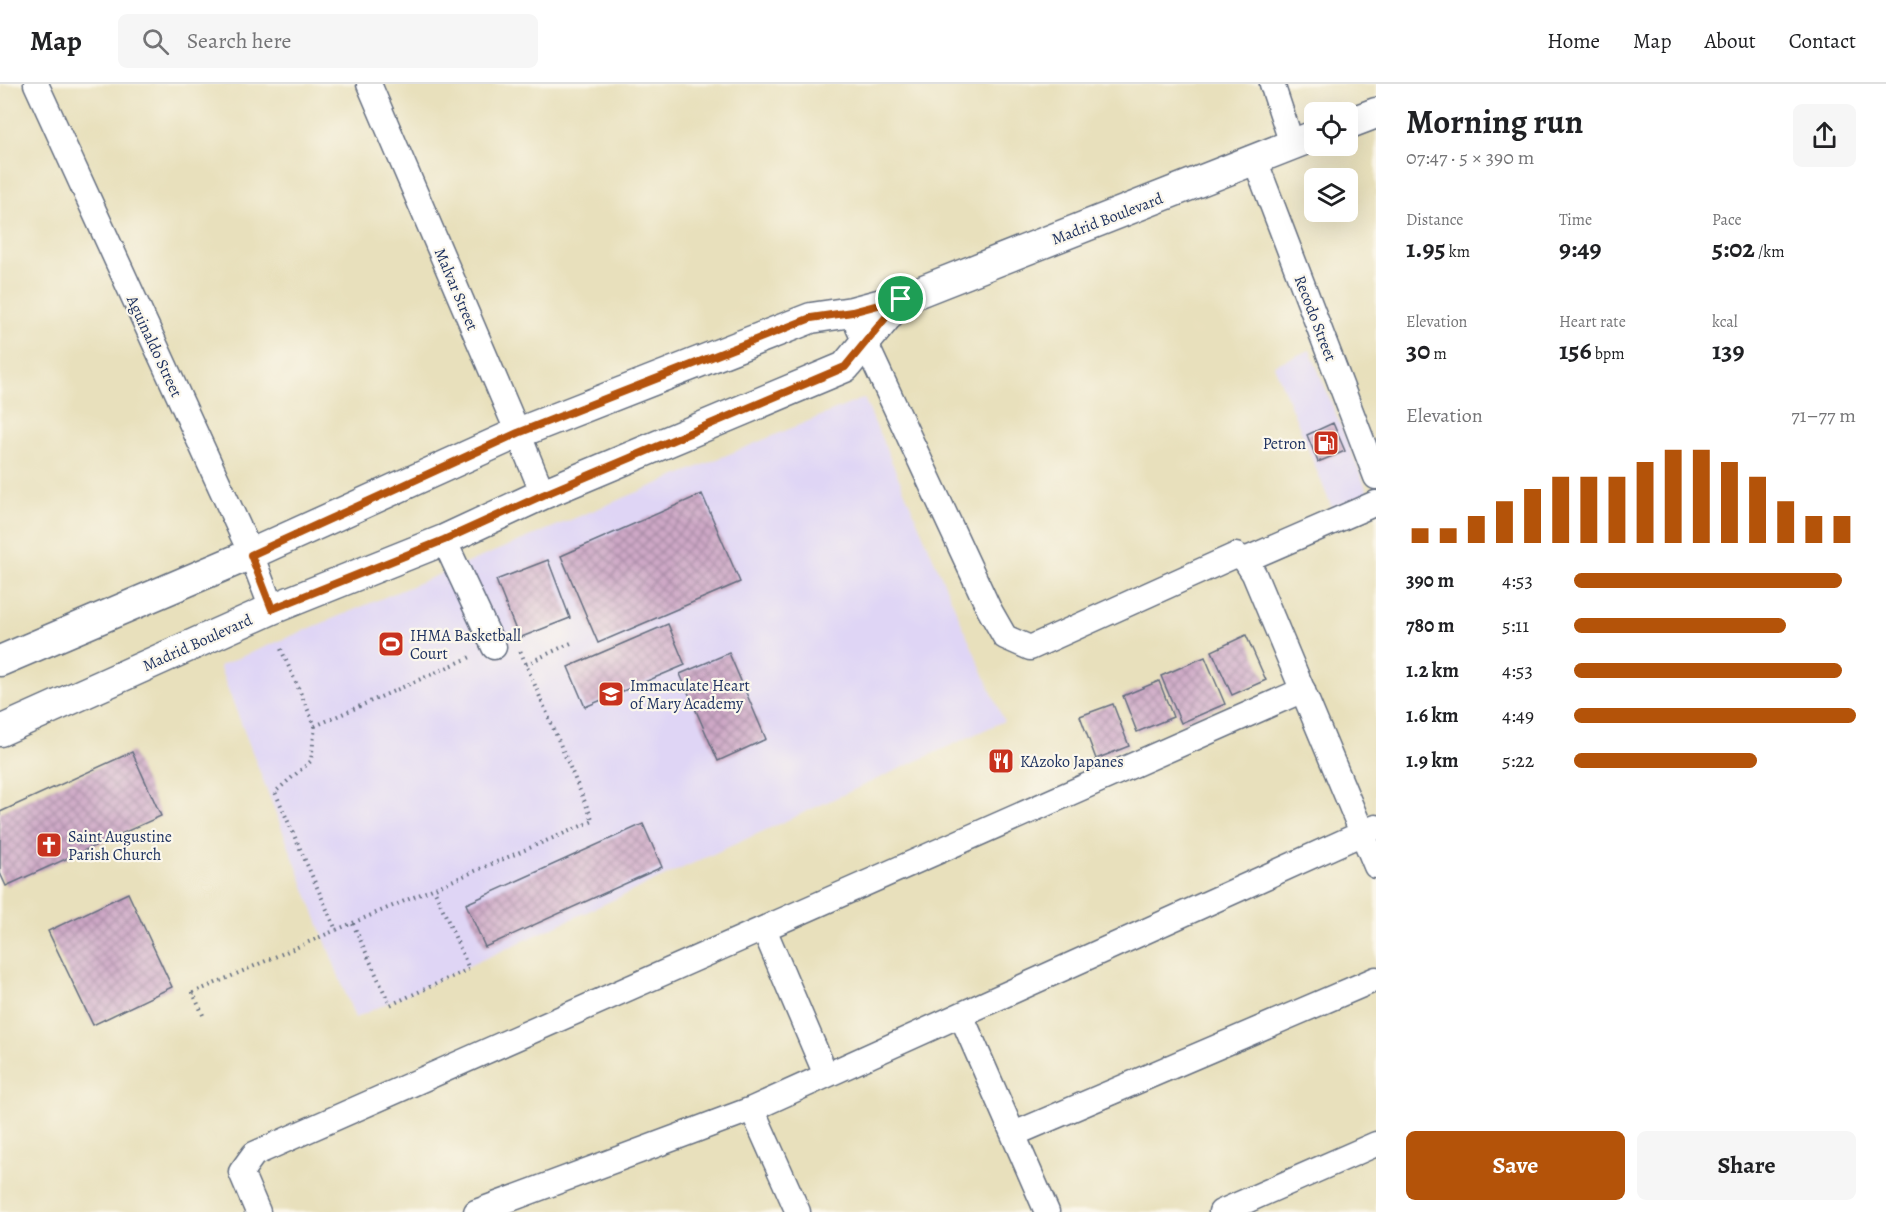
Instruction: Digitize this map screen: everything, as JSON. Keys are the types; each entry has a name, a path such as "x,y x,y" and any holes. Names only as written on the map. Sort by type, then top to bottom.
{"street":[{"name":"Aguinaldo Street","path":"36,84 251,555 272,609"},
{"name":"Malvar Street","path":"369,84 543,495"},
{"path":"1272,84 1303,140"},
{"path":"1358,120 1376,113"},
{"name":"Madrid Boulevard","path":"0,661 251,555 518,433 811,318 852,312 901,299 1303,140"},
{"name":"Recodo Street","path":"1255,160 1376,477"},
{"name":"Madrid Boulevard","path":"1,728 272,609 444,540 543,495 845,367 901,299"},
{"path":"852,312 989,609 1005,638 1030,648 1236,555 1245,560 1254,574 1303,690 1370,830 1376,866"},
{"path":"1245,560 1376,503"},
{"path":"444,540 494,647"},
{"path":"258,1212 241,1172 254,1154 1303,690"},
{"path":"476,1212 752,1109 1370,830"},
{"path":"764,929 826,1075"},
{"path":"1014,1134 1376,979"},
{"path":"961,1015 1047,1212"},
{"path":"752,1109 798,1212"},
{"path":"1221,1212 1376,1144"}],"path":[{"path":"202,1016 193,993 592,821 515,638 315,726"},
{"path":"526,664 571,643"},
{"path":"281,649 315,726 311,761 275,792 336,930"},
{"path":"353,924 390,1005 469,969 434,889"}],"shaded area":[{"path":"1310,350 1368,493 1332,508 1274,365"},
{"name":"Immaculate Heart of Mary Academy","path":"864,398 1004,721 355,1018 219,666"}],"building":[{"name":"Petron","path":"1333,423 1345,451 1318,462 1307,435"},
{"path":"702,494 740,582 598,643 561,556"},
{"path":"548,560 570,618 519,638 496,580"},
{"path":"668,624 685,665 585,707 568,667"},
{"path":"1246,635 1266,680 1232,695 1212,651"},
{"path":"729,653 766,739 718,761 680,674"},
{"path":"1205,657 1225,704 1181,723 1161,676"},
{"path":"1159,681 1173,717 1137,732 1123,696"},
{"path":"1113,704 1129,746 1096,759 1080,716"},
{"name":"Saint Augustine Parish Church","path":"132,752 161,816 6,886 0,873 0,812"},
{"path":"643,824 662,867 485,947 466,904"},
{"path":"128,893 172,987 93,1025 48,931"}],"place":[{"name":"Petron","path":"1326,443"},
{"name":"IHMA Basketball Court","path":"391,644"},
{"name":"Immaculate Heart of Mary Academy","path":"611,694"},
{"name":"KAzoko Japanes","path":"1001,761"},
{"name":"Saint Augustine Parish Church","path":"49,845"}],"route":[{"path":"901,299 845,367 543,495 444,540 272,609 251,555 518,433 811,318 852,312 901,299"}]}
